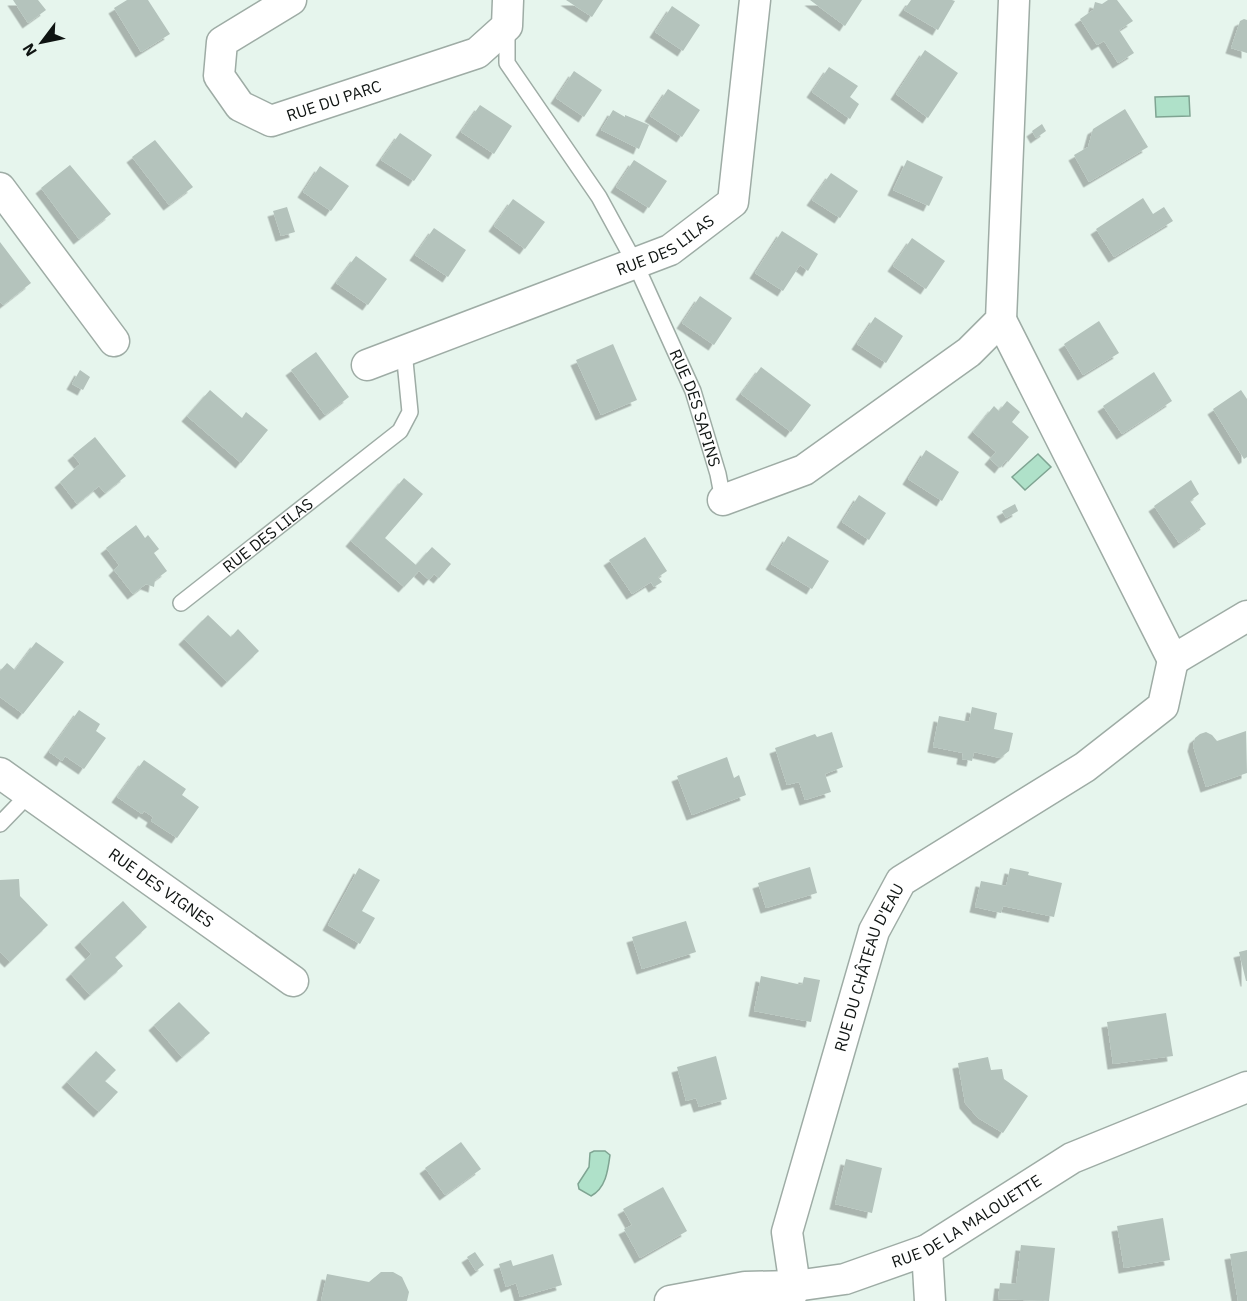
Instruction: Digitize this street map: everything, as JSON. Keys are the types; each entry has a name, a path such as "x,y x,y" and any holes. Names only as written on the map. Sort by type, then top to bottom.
{"street":[{"name":"RUE DU PARC","path":"291,0 222,42 219,76 240,106 271,122 477,53 507,13"},
{"name":"RUE DES LILAS","path":"367,364 670,250 734,202 755,0"},
{"path":"1014,0 1001,320 1173,660 1247,616"},
{"path":"0,188 114,341"},
{"name":"RUE DES SAPINS","path":"723,500 804,470 969,352 1001,320"},
{"name":"RUE DU CHÂTEAU D'EAU","path":"792,1293 787,1232 874,931 901,881 1085,767 1162,706 1173,660"},
{"name":"RUE DES VIGNES","path":"0,773 293,981"},
{"name":"RUE DE LA MALOUETTE","path":"670,1301 745,1287 792,1293 845,1279 927,1250 1072,1158 1247,1088"},
{"path":"927,1250 930,1301"}],"lane":[{"name":"RUE DES SAPINS","path":"507,13 507,63 599,197 635,263 693,391 718,474 723,500"},
{"name":"RUE DES LILAS","path":"181,603 400,431 410,412 404,351"},
{"path":"0,824 29,794"}],"shaded area":[{"path":"1189,96 1190,116 1156,117 1155,97"},
{"path":"1038,454 1051,467 1025,490 1012,477"},
{"path":"605,1151 610,1155 603,1183 591,1196 579,1189 578,1184 589,1167 590,1153"}],"building":[{"path":"13,0 38,0 46,10 28,23"},
{"path":"127,0 148,0 170,34 141,52 114,8"},
{"path":"566,0 603,0 592,17"},
{"path":"810,0 862,0 845,26"},
{"path":"911,0 955,1 938,30 904,10"},
{"path":"1108,0 1117,0 1133,21 1119,30 1134,53 1118,63 1104,41 1097,45 1080,19 1093,10 1095,2 1102,4"},
{"path":"672,6 700,25 683,51 655,32"},
{"path":"1247,20 1247,53 1231,48 1240,21"},
{"path":"925,50 958,73 928,118 896,94"},
{"path":"829,67 858,86 850,97 859,104 850,119 812,92"},
{"path":"574,71 602,90 584,117 556,98"},
{"path":"668,89 700,110 682,137 650,116"},
{"path":"480,105 512,126 494,154 461,132"},
{"path":"1125,109 1148,147 1089,182 1074,155 1088,147 1093,129"},
{"path":"613,110 625,117 625,115 649,125 639,149 601,130"},
{"path":"1042,124 1046,131 1036,138 1032,131"},
{"path":"400,133 432,155 414,181 381,160"},
{"path":"155,140 193,187 169,205 132,157"},
{"path":"634,160 667,181 649,208 616,187"},
{"path":"907,160 943,177 929,206 893,190"},
{"path":"70,165 111,214 79,239 41,188"},
{"path":"320,166 349,186 331,211 303,192"},
{"path":"831,173 858,191 840,218 812,200"},
{"path":"1143,198 1153,214 1164,207 1173,221 1114,257 1096,229"},
{"path":"513,199 545,222 525,249 494,226"},
{"path":"287,207 295,232 281,236 273,211"},
{"path":"434,228 466,250 448,277 415,255"},
{"path":"782,231 818,254 808,271 800,265 783,291 755,273"},
{"path":"912,238 945,261 926,289 893,266"},
{"path":"0,242 31,283 3,305 0,302"},
{"path":"356,256 387,279 368,305 336,283"},
{"path":"700,296 732,318 714,345 682,323"},
{"path":"875,317 903,336 886,363 857,344"},
{"path":"1099,321 1119,353 1083,375 1064,344"},
{"path":"613,344 637,400 601,415 576,360"},
{"path":"316,352 349,397 325,415 291,370"},
{"path":"761,367 811,405 791,432 741,394"},
{"path":"80,370 90,377 83,390 72,384"},
{"path":"1154,372 1172,401 1122,434 1103,406"},
{"path":"210,390 242,418 246,412 268,430 241,463 187,416"},
{"path":"1241,390 1247,399 1247,457 1244,459 1213,409"},
{"path":"1007,401 1020,412 1012,422 1029,437 1000,468 990,459 996,452 973,432 994,406 999,411"},
{"path":"95,437 126,476 105,493 99,486 77,504 60,482 80,464 73,455"},
{"path":"926,450 959,472 942,501 908,479"},
{"path":"404,478 423,494 385,538 416,565 432,547 451,564 439,578 434,574 429,580 419,571 404,587 351,541"},
{"path":"1191,480 1199,494 1190,501 1206,524 1179,543 1154,506"},
{"path":"859,495 886,513 869,540 842,522"},
{"path":"1015,504 1018,511 1006,518 1002,511"},
{"path":"136,525 145,538 148,535 159,549 154,553 167,571 155,580 154,587 146,584 133,594 114,570 119,565 106,548"},
{"path":"788,536 829,561 812,589 771,564"},
{"path":"645,537 667,571 658,577 662,582 654,587 651,582 632,594 609,560"},
{"path":"208,615 231,637 238,629 259,651 227,682 184,639"},
{"path":"36,642 64,662 23,714 0,697 0,671 7,663 15,670"},
{"path":"972,707 997,713 994,729 1013,733 1009,751 1000,758 974,752 972,761 962,759 963,753 933,747 939,716 969,722"},
{"path":"79,710 100,724 96,731 106,738 84,769 65,756 62,761 49,752"},
{"path":"1246,731 1247,773 1206,787 1193,746 1195,738 1206,732 1217,741"},
{"path":"832,732 843,767 825,774 831,792 805,800 799,782 787,785 775,748 815,734 817,737"},
{"path":"727,757 734,778 739,775 746,795 692,815 677,776"},
{"path":"144,760 186,789 182,795 199,807 177,838 151,821 153,817 144,811 142,814 117,797"},
{"path":"810,867 817,893 766,908 758,883"},
{"path":"359,868 380,880 362,911 375,918 360,944 328,925"},
{"path":"1010,868 1062,883 1054,917 1003,906 1001,913 975,907 981,881 1006,886"},
{"path":"19,879 20,896 48,925 10,962 0,952 0,880"},
{"path":"123,901 147,927 115,957 123,966 90,995 71,974 91,954 80,942"},
{"path":"686,921 696,952 642,969 632,937"},
{"path":"1247,950 1247,981 1246,981 1239,952"},
{"path":"761,976 802,985 804,977 820,980 811,1022 754,1011"},
{"path":"179,1002 210,1033 182,1057 154,1025"},
{"path":"1166,1013 1173,1056 1113,1064 1107,1022"},
{"path":"96,1051 116,1070 105,1081 118,1092 99,1112 67,1082"},
{"path":"716,1056 727,1099 699,1107 696,1098 686,1101 677,1067"},
{"path":"988,1057 991,1070 1002,1069 1004,1079 1028,1096 1003,1133 978,1118 965,1103 958,1063"},
{"path":"461,1142 481,1169 445,1195 425,1168"},
{"path":"846,1159 882,1168 872,1213 835,1204"},
{"path":"663,1187 687,1231 640,1258 624,1229 632,1225 623,1209"},
{"path":"1163,1218 1170,1260 1124,1268 1117,1226"},
{"path":"1021,1245 1055,1248 1049,1301 998,1299 1000,1283 1016,1284"},
{"path":"1247,1251 1247,1301 1238,1301 1230,1254"},
{"path":"475,1252 484,1265 476,1271 467,1257"},
{"path":"553,1254 562,1285 520,1297 516,1283 506,1287 499,1264 511,1260 513,1266"},
{"path":"381,1272 393,1272 402,1277 409,1292 407,1301 321,1301 327,1274 369,1282"}]}
